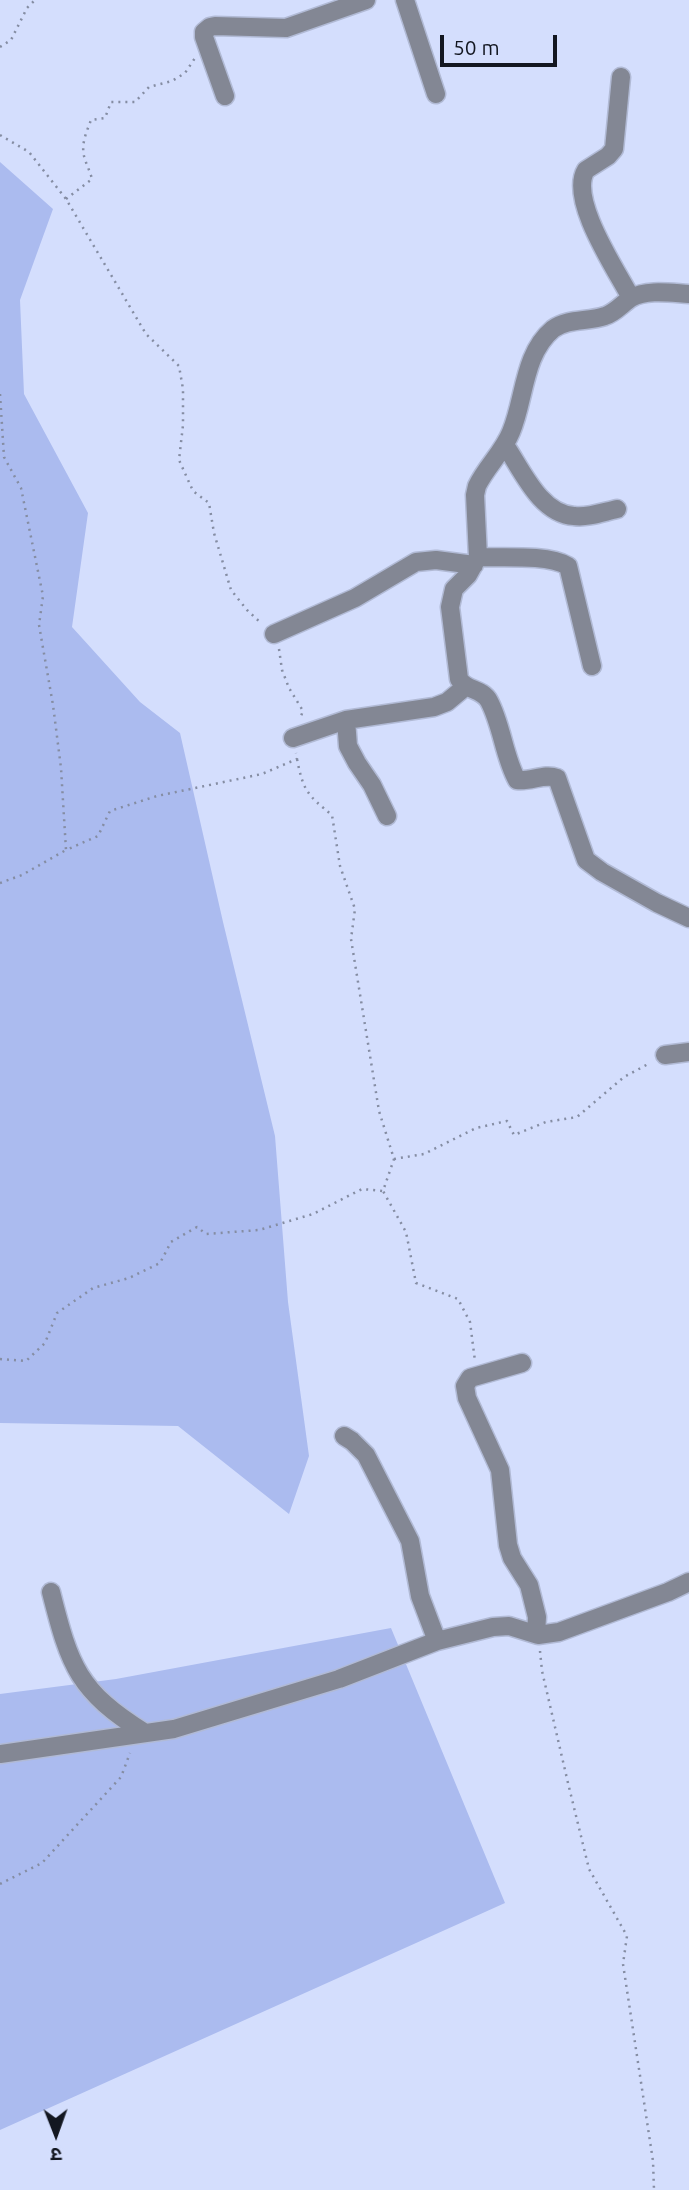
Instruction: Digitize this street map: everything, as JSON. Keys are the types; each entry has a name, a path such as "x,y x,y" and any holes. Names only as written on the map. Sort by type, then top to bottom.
{"street":[{"path":"225,96 204,37 207,29 215,26 286,28 366,0"},
{"path":"405,0 436,94"},
{"path":"621,77 614,149 586,170 582,182 584,202 591,225 631,298"},
{"path":"689,294 652,293 631,298 611,314 560,325 546,337 531,362 516,417 505,444 481,477 475,495 476,561 454,589 450,607 459,679 465,687 482,692 490,703 517,780 547,776 557,778 583,854 590,864 657,903 689,918"},
{"path":"505,444 540,499 558,513 581,516 617,509"},
{"path":"274,634 355,598 416,562 541,559 561,562 568,566 592,666"},
{"path":"293,738 346,720 434,707 447,702 465,687"},
{"path":"346,720 348,746 387,816"},
{"path":"665,1055 689,1052"},
{"path":"522,1363 476,1375 467,1381 467,1398 500,1470 508,1545 512,1558 529,1585 537,1617 537,1634"},
{"path":"344,1436 366,1455 410,1541 420,1596 437,1641"},
{"path":"0,1754 174,1729 339,1679 437,1641 501,1626 537,1634 559,1632 689,1582"},
{"path":"51,1592 65,1647 80,1676 108,1709 142,1733"}],"path":[{"path":"0,47 11,40 27,8 35,0"},
{"path":"66,199 92,179 83,154 84,137 91,120 105,118 111,102 135,102 149,87 185,73 198,53"},
{"path":"0,135 29,152 66,199 146,334 179,366 183,389 179,460 193,491 209,503 214,533 231,590 247,610 274,634 281,652 285,679 303,711 293,738 302,785 314,800 332,815 340,866 355,908 351,939 379,1111 394,1159 383,1191 406,1232 416,1283 458,1299 470,1322 476,1375"},
{"path":"0,394 4,457 21,488 43,596 39,625 61,768 66,850"},
{"path":"0,883 22,875 66,850 98,836 110,811 157,796 262,774 297,758"},
{"path":"394,1159 424,1154 476,1128 507,1121 514,1135 546,1122 577,1117 624,1077 665,1055"},
{"path":"0,1359 26,1361 45,1343 57,1313 93,1288 129,1278 160,1263 171,1242 197,1227 206,1234 259,1230 313,1214 362,1189 383,1191"},
{"path":"537,1634 545,1683 589,1869 627,1936 623,1964 653,2161 654,2190"},
{"path":"0,1884 42,1863 121,1776 142,1733"}],"shaded area":[{"path":"0,162 53,209 20,300 24,394 88,513 72,627 140,702 180,733 275,1136 288,1302 309,1456 289,1514 178,1426 0,1423"},
{"path":"391,1628 505,1903 0,2130 0,1694 116,1679"}]}
